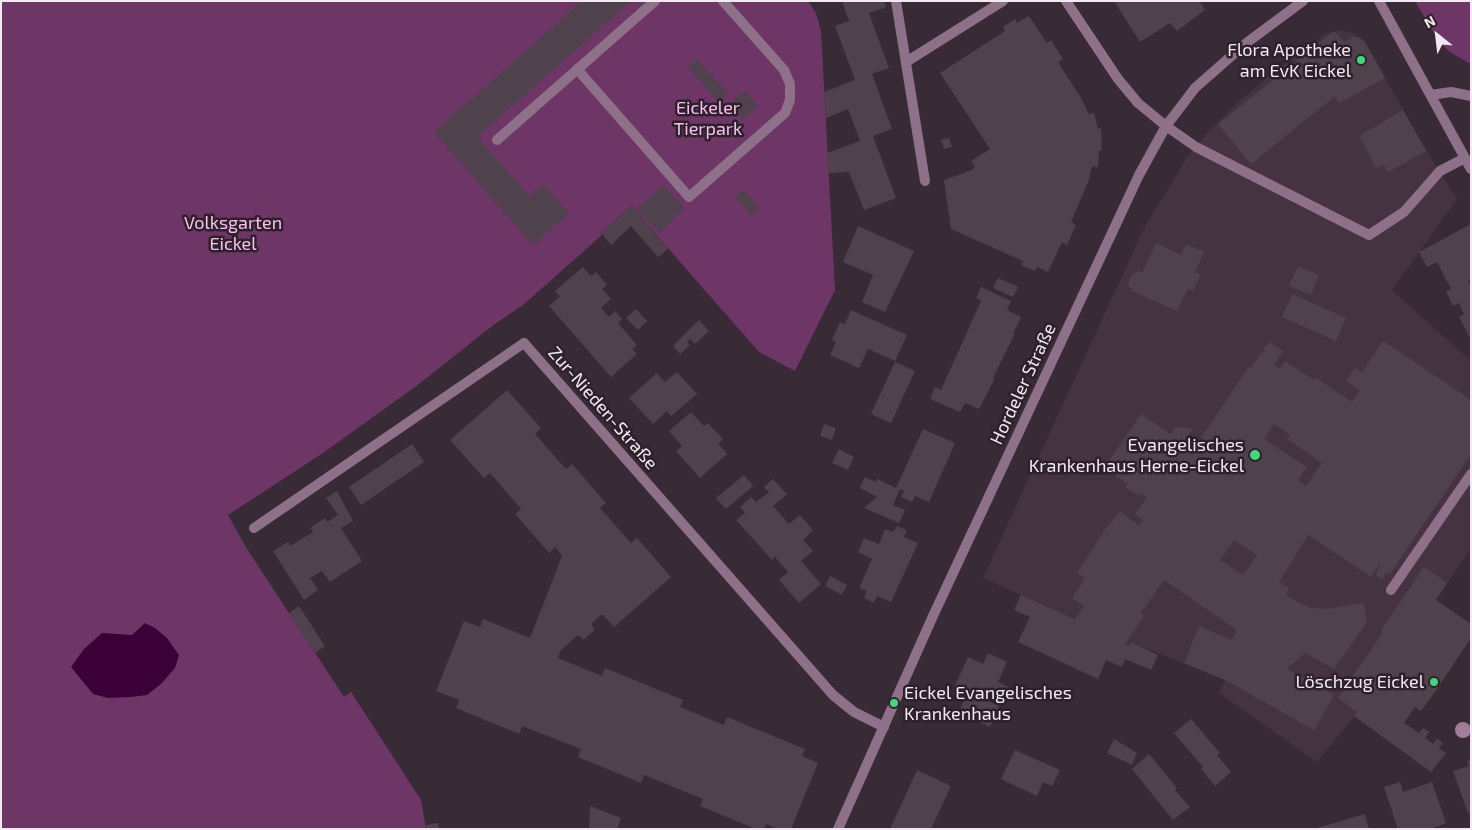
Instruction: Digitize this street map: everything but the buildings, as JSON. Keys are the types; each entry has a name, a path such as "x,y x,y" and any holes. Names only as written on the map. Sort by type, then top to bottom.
{"street":[{"path":"497,140 655,1"},
{"path":"578,69 689,197 785,113 790,100 790,84 784,70 723,1"},
{"path":"896,1 925,181"},
{"path":"906,62 1003,1"},
{"path":"1066,1 1118,79 1138,103 1166,126 1196,147 1369,235 1404,212 1440,171 1465,158"},
{"name":"Hordeler Straße","path":"838,829 933,616 1134,184 1166,126 1195,88 1245,44 1304,1"},
{"path":"1379,1 1471,169"},
{"path":"1431,95 1451,92 1471,96"},
{"name":"Zur-Nieden-Straße","path":"254,528 524,343 833,695 854,712 884,727"},
{"path":"1391,590 1471,474"}],"shaded area":[{"name":"Evangelisches Krankenhaus Herne-Eickel","path":"1341,30 1354,33 1365,42 1426,150 1457,199 1392,290 1471,361 1471,548 1372,694 1317,762 1219,693 1225,680 1131,642 1129,646 1075,619 983,578 1145,226 1186,159 1206,134 1237,103 1265,79 1327,33"},
{"path":"145,623 155,628 167,638 179,655 175,668 161,684 147,695 108,698 93,694 71,667 84,649 102,633 132,635"}],"green space":[{"name":"Volksgarten Eickel","path":"1,1 808,1 816,13 821,31 835,290 795,371 759,352 631,206 601,233 602,235 523,305 492,326 419,384 323,453 228,515 247,549 344,697 351,692 421,800 426,829 1,829"},
{"path":"1415,1 1471,1 1471,64 1450,52 1439,42"}],"place":[{"name":"Flora Apotheke am EvK Eickel","path":"1361,60"},
{"name":"Evangelisches Krankenhaus Herne-Eickel","path":"1255,455"},
{"name":"Löschzug Eickel","path":"1434,682"},
{"name":"Eickel Evangelisches Krankenhaus","path":"894,703"}],"park label":[{"name":"Eickeler Tierpark","path":"708,118"}]}
